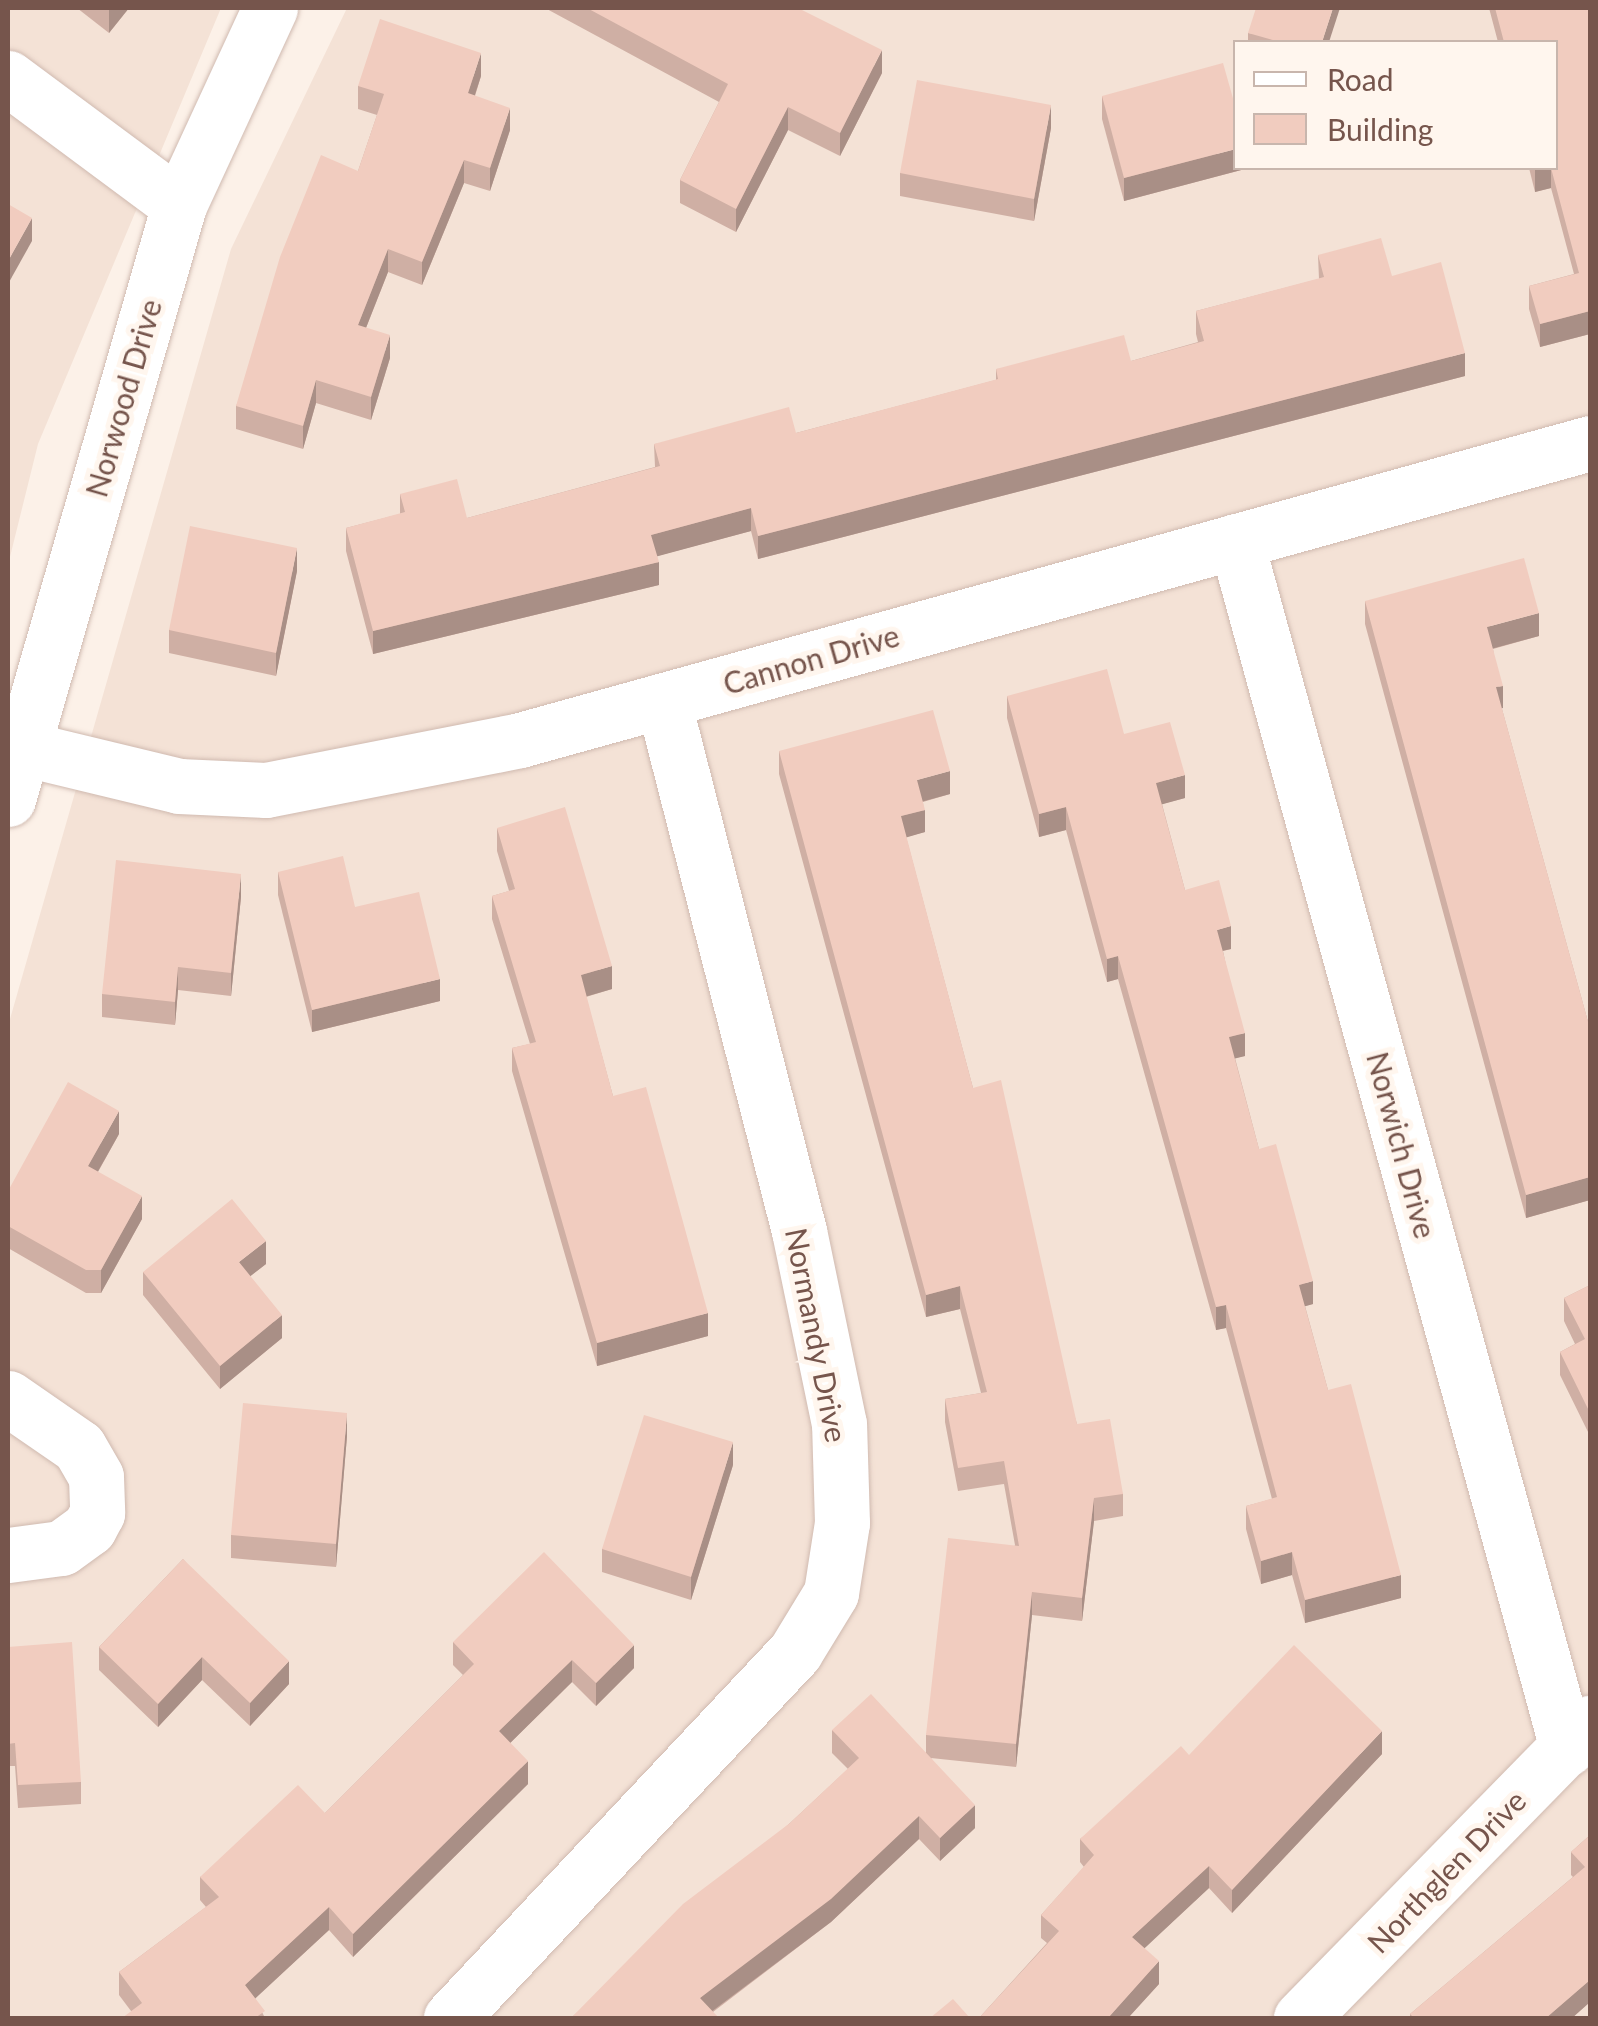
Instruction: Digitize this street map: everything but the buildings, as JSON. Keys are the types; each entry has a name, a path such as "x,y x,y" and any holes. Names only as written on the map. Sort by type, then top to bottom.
{"street":[{"name":"Norwood Drive","path":"15,774 179,205 270,8"},
{"path":"8,78 179,205"},
{"name":"Cannon Drive","path":"15,774 266,790 520,740 1590,443"},
{"name":"Norwich Drive","path":"1236,541 1579,1736"},
{"name":"Normandy Drive","path":"451,2018 795,1652 831,1592 842,1523 840,1424 799,1231 664,700"},
{"path":"8,1398 79,1448 96,1476 97,1514 90,1528 62,1548 8,1555"},
{"name":"Northglen Drive","path":"1301,2018 1579,1736"}],"shaded area":[{"path":"8,8 221,8 38,444 8,565"},
{"path":"347,8 1590,8 1590,2018 8,2018 8,1026 231,249"}]}
